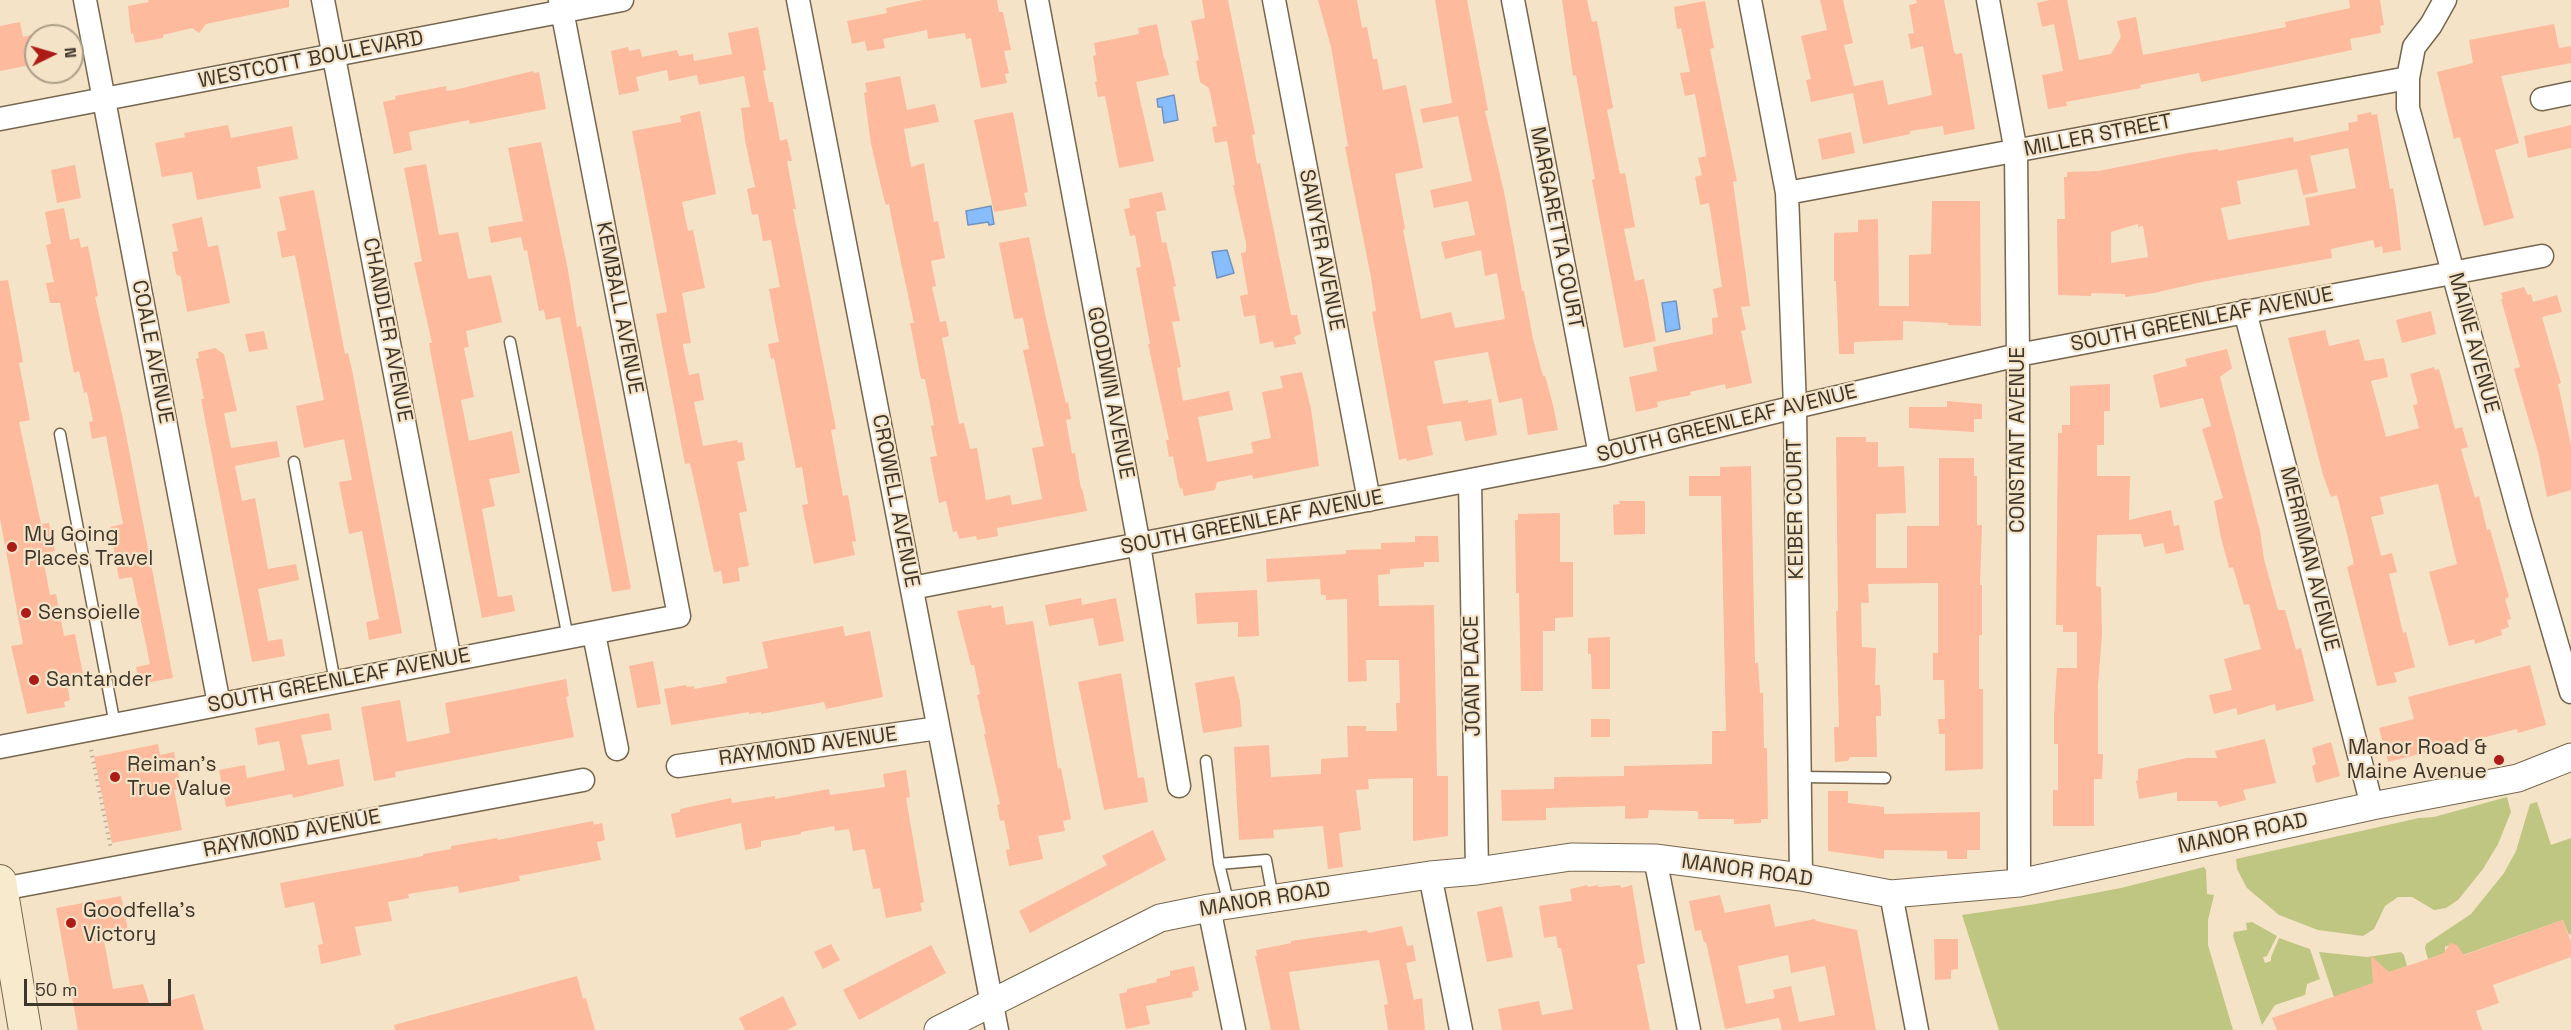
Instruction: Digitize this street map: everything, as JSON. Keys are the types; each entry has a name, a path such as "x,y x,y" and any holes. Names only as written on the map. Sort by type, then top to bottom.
{"main road":[{"path":"1,893 25,1030"}],"street":[{"name":"COALE AVENUE","path":"85,0 219,704"},
{"name":"CHANDLER AVENUE","path":"323,0 450,660"},
{"name":"WESTCOTT BOULEVARD","path":"0,119 334,55 561,6 622,0"},
{"name":"CROWELL AVENUE","path":"798,0 997,1030"},
{"name":"GOODWIN AVENUE","path":"1037,0 1139,545 1179,786"},
{"name":"SAWYER AVENUE","path":"1274,0 1369,500"},
{"name":"MARGARETTA COURT","path":"1513,0 1600,455"},
{"name":"KEIBER COURT","path":"1750,0 1787,194 1795,406 1801,877"},
{"name":"CONSTANT AVENUE","path":"1988,0 2016,152 2019,883"},
{"name":"MAINE AVENUE","path":"2445,0 2431,26 2414,47 2408,78 2408,108 2571,692"},
{"name":"KEMBALL AVENUE","path":"561,6 679,616"},
{"name":"MILLER STREET","path":"1787,194 2408,78"},
{"path":"2542,99 2571,93"},
{"name":"SOUTH GREENLEAF AVENUE","path":"912,588 1600,455 1795,406 2018,355 2245,311 2454,275 2542,256"},
{"name":"MERRIMAN AVENUE","path":"2245,311 2372,806"},
{"name":"JOAN PLACE","path":"1470,481 1477,870"},
{"name":"SOUTH GREENLEAF AVENUE","path":"0,747 679,616"},
{"path":"594,634 617,749"},
{"name":"RAYMOND AVENUE","path":"678,766 938,728"},
{"name":"MANOR ROAD","path":"938,1030 1160,918 1219,906 1571,857 1654,858 1801,877 1891,894 2019,883 2372,806 2518,778 2571,757"},
{"name":"RAYMOND AVENUE","path":"1,893 583,780"},
{"path":"1654,858 1689,1030"},
{"path":"1430,875 1461,1030"},
{"path":"1891,894 1917,1030"},
{"path":"1219,906 1233,1030"}],"lane":[{"path":"510,342 568,639"},
{"path":"60,434 115,725"},
{"path":"294,462 335,682"},
{"path":"1206,761 1219,864 1219,906"},
{"path":"1800,777 1885,778"},
{"path":"1219,864 1266,860 1273,898"}],"path":[{"path":"90,750 111,849"}],"green space":[{"path":"2507,797 2511,812 2498,844 2483,869 2458,900 2446,908 2434,910 2412,897 2398,897 2385,906 2374,929 2363,936 2318,930 2279,915 2247,888 2237,869 2236,859 2419,818 2434,817"},
{"path":"2537,802 2551,845 2571,838 2571,934 2569,935 2563,920 2454,958 2451,944 2445,947 2445,953 2428,959 2426,944 2471,914 2504,873 2516,851 2530,804"},
{"path":"2204,867 2207,894 2214,895 2208,920 2208,945 2233,1030 1999,1030 1962,915 2121,888"},
{"path":"2252,922 2277,936 2267,956 2263,957 2265,963 2271,961 2279,938 2310,949 2320,979 2307,984 2305,995 2275,1005 2262,1025 2233,936 2234,932 2247,930 2246,923"},
{"path":"2319,952 2367,957 2401,952 2407,966 2387,973 2373,970 2374,978 2380,981 2334,997"}],"water":[{"path":"1174,95 1178,120 1164,123 1162,107 1158,107 1157,99"},
{"path":"991,206 994,224 989,225 988,222 968,225 966,211"},
{"path":"1227,250 1234,273 1217,278 1212,252"},
{"path":"1676,301 1680,329 1666,332 1662,303"}],"building":[{"path":"148,0 289,0 289,7 206,24 199,33 192,28 163,35 163,38 135,43 133,33 131,34 128,6 149,2"},
{"path":"923,0 997,0 999,12 1003,12 1011,50 1004,51 1009,73 1005,74 1007,83 981,88 971,38 966,39 965,33 928,39 927,30 883,39 885,48 867,51 865,41 852,44 847,21 887,13 886,8"},
{"path":"1202,0 1228,0 1255,134 1252,135 1257,164 1260,163 1291,315 1297,315 1301,334 1294,337 1296,344 1274,348 1273,341 1260,344 1255,315 1244,317 1240,296 1248,294 1241,253 1246,252 1246,243 1233,185 1235,185 1227,141 1215,143 1212,127 1217,126 1209,88 1200,82 1196,61 1199,60 1191,21 1205,18"},
{"path":"1318,0 1357,0 1362,28 1367,27 1373,59 1377,59 1383,90 1406,85 1423,168 1395,174 1405,229 1403,230 1421,319 1451,312 1455,328 1505,319 1497,273 1485,276 1481,250 1445,259 1441,242 1475,235 1468,201 1434,208 1430,190 1472,181 1458,116 1423,123 1420,109 1452,103 1435,0 1467,0 1488,110 1485,111 1504,192 1522,291 1524,291 1533,339 1553,405 1558,430 1528,435 1522,398 1499,403 1488,352 1434,361 1443,404 1491,399 1497,435 1465,441 1461,421 1427,426 1433,455 1407,461 1406,458 1399,460 1372,312 1376,311 1371,277 1345,147 1348,146 1331,47"},
{"path":"1562,0 1587,0 1592,22 1597,21 1613,108 1607,110 1620,174 1625,173 1635,227 1624,229 1635,281 1644,279 1656,341 1624,348 1592,180 1595,179 1576,75 1573,76"},
{"path":"1820,0 1843,0 1853,43 1844,45 1854,86 1883,80 1888,105 1932,95 1923,46 1911,49 1908,34 1914,33 1909,5 1917,3 1916,0 1944,0 1954,52 1962,53 1975,129 1944,135 1943,126 1910,131 1910,134 1863,144 1853,93 1811,102 1806,80 1811,79 1801,36 1827,30"},
{"path":"2067,0 2079,60 2111,54 2121,37 2117,21 2136,17 2143,55 2286,27 2285,22 2350,8 2349,0 2380,0 2384,25 2380,26 2381,33 2350,39 2352,50 2201,82 2199,73 2140,85 2141,88 2066,102 2067,106 2048,109 2042,75 2063,71 2054,24 2042,27 2037,3"},
{"path":"1705,1 1714,48 1710,49 1737,181 1733,182 1750,306 1741,307 1746,330 1741,331 1752,383 1726,389 1725,384 1690,392 1691,395 1657,402 1658,407 1636,412 1629,377 1657,371 1653,347 1713,334 1712,318 1718,317 1713,289 1722,287 1709,203 1700,205 1695,177 1702,175 1698,158 1706,156 1705,147 1695,94 1685,96 1680,73 1690,72 1681,28 1677,29 1674,7"},
{"path":"20,22 24,37 24,66 0,71 0,26"},
{"path":"1157,24 1169,75 1136,82 1154,161 1119,168 1105,96 1098,97 1095,82 1097,81 1093,56 1096,55 1094,43 1139,34 1138,28"},
{"path":"2554,24 2559,48 2571,46 2571,63 2501,76 2519,143 2495,150 2514,218 2484,226 2460,137 2454,139 2437,72 2473,63 2469,40"},
{"path":"758,27 769,102 773,102 780,141 787,139 792,161 787,161 796,209 793,209 836,429 831,430 843,496 848,495 856,541 852,542 855,555 814,564 802,505 808,504 802,467 796,468 774,358 771,359 768,344 779,342 769,289 780,287 771,240 763,241 758,214 752,215 747,189 755,187 741,108 750,107 744,76 699,85 697,75 669,81 667,70 636,77 639,91 619,95 611,51 628,47 629,51 640,49 642,57 677,50 679,56 693,54 694,61 732,54 728,33"},
{"path":"533,71 534,73 539,72 546,109 470,124 469,120 409,132 412,150 394,154 383,102 396,99 395,96 446,86 446,91 454,90"},
{"path":"900,76 907,110 935,104 939,122 904,129 911,167 924,163 934,222 938,221 945,258 931,261 936,286 932,287 940,322 946,321 949,336 942,338 959,424 964,423 970,449 977,448 986,500 1010,495 1012,505 1042,499 1032,448 1044,446 1023,350 1029,349 1023,318 1014,319 999,243 1029,237 1066,403 1068,402 1071,419 1066,420 1087,511 997,528 998,536 977,540 976,536 959,539 957,531 953,532 946,501 939,503 930,457 937,456 931,426 934,425 925,379 921,379 910,323 914,323 889,204 886,205 884,199 871,144 864,93 867,92 865,83"},
{"path":"700,111 716,194 682,202 688,231 693,230 705,288 682,293 691,343 683,344 683,346 689,375 699,373 704,400 694,402 703,446 737,440 738,443 742,442 745,460 737,462 747,511 739,513 749,566 738,568 740,581 723,584 721,571 714,572 690,463 685,464 656,314 667,312 632,131 681,122 680,116"},
{"path":"1013,112 1028,192 1024,193 1027,206 994,212 974,120"},
{"path":"2371,112 2372,115 2377,114 2390,189 2393,188 2401,250 2383,253 2382,246 2375,248 2373,240 2331,249 2332,258 2154,293 2125,297 2125,294 2058,295 2057,219 2065,219 2064,177 2067,177 2067,172 2099,171 2188,153 2218,149 2218,151 2293,137 2294,142 2349,130 2348,123 2358,121 2357,115","holes":["2348,148 2356,188 2305,198 2310,225 2228,240 2221,208 2241,204 2237,181 2297,169 2303,195 2318,192 2310,156","2138,224 2138,227 2143,226 2148,257 2111,263 2111,232"]},
{"path":"228,125 231,138 292,126 298,159 257,167 261,188 197,200 192,172 162,177 155,143 185,137 184,133"},
{"path":"2571,125 2571,148 2528,158 2524,136"},
{"path":"1851,132 1855,153 1822,160 1818,139"},
{"path":"541,142 568,270 577,327 581,326 631,589 612,592 560,317 546,320 544,310 539,311 527,250 524,251 521,237 491,243 488,227 523,221 508,148"},
{"path":"426,164 439,235 458,232 468,279 491,275 502,322 466,331 469,347 464,348 474,397 461,400 469,441 512,431 520,473 489,479 495,506 482,509 498,597 512,595 515,611 482,618 431,355 429,343 432,343 414,263 422,261 404,168"},
{"path":"75,165 81,198 57,203 51,170"},
{"path":"314,190 345,354 348,353 352,370 402,633 369,640 366,622 379,619 362,531 349,534 339,482 352,480 344,439 304,448 296,406 324,400 295,255 282,258 277,232 286,230 279,197"},
{"path":"1162,192 1166,210 1156,212 1162,243 1166,242 1176,286 1173,287 1180,321 1172,322 1181,367 1177,368 1183,401 1229,391 1233,410 1198,417 1207,462 1253,453 1251,442 1271,438 1262,392 1283,388 1280,376 1302,372 1311,409 1319,466 1253,479 1252,475 1217,482 1215,490 1184,496 1178,482 1173,456 1169,457 1166,440 1169,440 1148,344 1150,344 1136,268 1141,267 1135,235 1130,236 1124,209 1130,208 1129,199"},
{"path":"1932,201 1980,201 1981,326 1903,321 1903,340 1854,342 1854,354 1839,354 1836,281 1834,281 1834,233 1858,232 1858,220 1878,219 1879,306 1909,306 1909,255 1931,254"},
{"path":"64,208 70,240 79,238 81,248 88,246 98,296 95,297 123,419 173,678 140,684 136,667 150,664 132,577 119,579 110,527 123,524 106,436 92,439 89,422 93,421 87,392 84,393 79,371 74,373 60,303 50,303 46,283 54,282 46,245 51,244 45,212"},
{"path":"202,217 208,247 218,245 230,303 187,312 181,277 176,274 172,252 178,251 172,224"},
{"path":"8,280 23,362 19,363 30,420 19,422 41,524 49,523 55,551 42,553 50,595 56,594 64,636 75,634 83,674 66,677 70,700 64,702 65,707 27,714 11,646 23,644 0,518 0,281"},
{"path":"2524,287 2528,295 2531,294 2533,302 2557,295 2562,312 2542,317 2561,383 2558,384 2571,445 2571,490 2547,497 2538,452 2514,369 2520,367 2501,299 2503,299 2501,293"},
{"path":"2431,311 2436,334 2402,343 2396,320"},
{"path":"2325,330 2329,346 2359,339 2365,361 2384,358 2388,377 2371,381 2386,437 2419,428 2413,405 2418,404 2410,374 2434,367 2435,370 2439,369 2455,429 2462,427 2468,447 2461,449 2475,498 2479,496 2487,530 2490,529 2509,597 2505,599 2511,619 2507,620 2509,627 2501,630 2502,635 2475,644 2474,639 2449,646 2429,572 2457,564 2438,484 2380,497 2384,514 2371,517 2381,556 2392,553 2397,572 2389,574 2403,633 2406,632 2415,667 2394,673 2397,682 2377,686 2347,567 2354,564 2347,534 2337,495 2331,497 2323,475 2288,338"},
{"path":"264,331 268,349 249,352 245,334"},
{"path":"215,348 224,354 237,411 224,413 231,448 277,441 280,457 235,466 242,501 255,498 268,569 296,564 299,580 258,589 268,641 282,639 285,656 252,662 201,399 204,399 196,359 199,358 198,352"},
{"path":"2227,349 2232,368 2220,377 2260,531 2264,559 2278,610 2285,610 2296,650 2301,648 2314,701 2276,711 2275,704 2238,715 2236,708 2214,714 2209,695 2232,690 2224,659 2261,649 2249,604 2244,605 2233,567 2229,568 2221,538 2214,501 2223,498 2202,429 2211,426 2203,398 2160,408 2153,375 2187,366 2185,359"},
{"path":"2110,384 2110,411 2104,411 2104,445 2097,445 2097,476 2130,476 2129,520 2171,510 2174,526 2179,525 2184,550 2166,554 2163,543 2144,547 2141,534 2097,535 2096,586 2101,587 2102,635 2098,685 2098,754 2103,754 2102,779 2094,779 2094,826 2053,826 2053,790 2058,790 2058,744 2054,744 2057,668 2077,668 2077,632 2063,632 2063,625 2056,625 2058,433 2062,433 2062,425 2070,425 2070,386"},
{"path":"1947,401 1982,404 1982,419 1974,419 1974,432 1909,428 1909,407 1947,407"},
{"path":"1836,437 1866,437 1866,442 1878,442 1878,467 1904,466 1906,513 1876,514 1876,568 1907,568 1907,526 1939,526 1939,458 1974,458 1974,476 1977,476 1977,525 1982,525 1980,585 1982,585 1982,635 1979,635 1979,689 1983,689 1983,769 1945,771 1945,734 1939,734 1938,719 1945,719 1944,680 1933,680 1933,653 1938,653 1938,583 1868,584 1869,603 1861,603 1862,647 1876,648 1875,685 1880,685 1881,701 1881,716 1876,716 1877,757 1850,757 1848,761 1835,762 1834,727 1839,727"},
{"path":"1751,466 1755,663 1758,663 1760,693 1763,693 1764,748 1767,748 1768,819 1761,819 1761,823 1734,824 1734,819 1698,819 1698,812 1695,811 1649,810 1648,818 1625,819 1625,806 1546,808 1546,820 1502,821 1501,790 1554,789 1554,777 1624,776 1624,766 1712,764 1712,731 1726,731 1721,496 1689,496 1689,476 1720,476 1720,467"},
{"path":"1619,501 1645,501 1645,534 1614,535 1613,505 1620,504"},
{"path":"1560,513 1560,562 1573,562 1573,617 1555,618 1555,631 1543,631 1543,691 1521,691 1515,520 1518,520 1518,514"},
{"path":"1415,536 1438,536 1439,562 1424,562 1424,567 1390,569 1390,574 1378,575 1379,606 1434,605 1437,776 1448,776 1448,836 1413,841 1413,778 1368,779 1369,789 1356,790 1361,830 1339,833 1343,867 1328,869 1323,826 1273,830 1274,838 1239,840 1236,787 1238,785 1236,786 1234,747 1269,745 1271,777 1321,774 1321,759 1348,757 1347,726 1366,726 1366,731 1397,731 1396,703 1400,703 1399,660 1366,660 1367,681 1348,682 1347,599 1326,600 1326,595 1321,595 1320,579 1267,582 1266,559 1346,554 1346,550 1381,549 1381,543 1415,542"},
{"path":"1257,590 1259,636 1238,637 1238,622 1197,624 1195,593"},
{"path":"1081,598 1082,605 1116,598 1124,641 1099,646 1093,618 1049,626 1045,605"},
{"path":"991,605 992,608 1003,606 1006,625 1033,621 1058,769 1061,768 1071,819 1063,821 1065,831 1038,836 1043,859 1009,866 1006,850 1010,849 1004,820 1000,821 997,805 1000,804 977,695 980,694 974,665 971,665 957,611"},
{"path":"843,626 845,636 870,631 883,697 826,709 824,702 761,714 761,712 749,714 749,712 671,725 664,689 686,685 687,687 694,686 694,689 727,683 726,677 768,668 762,642"},
{"path":"1610,637 1610,689 1592,689 1588,638"},
{"path":"653,661 661,704 637,708 629,666"},
{"path":"2530,665 2546,725 2518,733 2517,729 2388,762 2379,728 2414,719 2408,697"},
{"path":"1121,673 1138,778 1144,777 1148,802 1104,810 1078,682"},
{"path":"1234,676 1240,701 1242,727 1203,733 1195,683"},
{"path":"566,679 569,696 566,697 574,737 395,772 396,777 374,781 361,707 400,700 407,742 450,733 445,703"},
{"path":"329,713 332,730 301,735 308,765 339,759 344,786 293,798 292,794 226,807 219,770 245,765 247,778 285,770 279,741 258,745 255,728"},
{"path":"1591,719 1610,719 1610,737 1591,737"},
{"path":"2265,739 2276,783 2243,790 2246,800 2219,807 2217,801 2177,801 2177,792 2139,799 2136,781 2138,780 2138,769 2187,758 2217,758 2215,751"},
{"path":"2331,742 2340,776 2316,783 2312,766 2316,764 2312,748"},
{"path":"158,744 160,755 174,752 181,789 174,790 182,830 112,843 94,757"},
{"path":"906,770 910,797 906,798 924,902 920,903 922,911 886,918 880,888 873,889 865,849 853,851 849,829 835,831 834,826 801,832 801,834 761,841 761,847 745,850 741,823 676,838 671,814 680,812 680,809 731,798 732,803 775,796 775,799 829,789 830,795 885,787 883,774"},
{"path":"1828,791 1848,791 1848,803 1884,807 1884,814 1980,812 1980,850 1967,850 1967,859 1947,859 1947,851 1884,850 1884,859 1828,851"},
{"path":"593,821 594,825 602,823 605,840 597,842 601,860 519,876 520,881 459,893 458,886 408,894 409,898 388,902 392,921 355,927 361,955 321,964 318,945 323,944 314,902 285,908 280,883 423,856 423,854 451,849 451,846 497,838 498,840"},
{"path":"1153,830 1166,860 1030,933 1019,911 1107,865 1102,856"},
{"path":"1587,885 1588,887 1598,885 1598,887 1620,885 1621,888 1632,885 1645,963 1637,965 1650,1030 1502,1030 1498,1009 1539,1001 1542,1015 1573,1009 1561,948 1558,948 1556,936 1544,938 1539,906 1572,901 1570,889"},
{"path":"1720,895 1725,913 1770,904 1775,927 1815,919 1857,930 1876,1030 1782,1030 1779,1018 1725,1029 1706,942 1704,942 1701,930 1695,931 1689,901","holes":["1788,955 1791,973 1825,966 1835,1015 1799,1022 1791,986 1773,990 1775,998 1746,1004 1738,966"]},
{"path":"121,896 128,930 103,935 113,989 143,984 150,1006 194,994 204,1030 78,1030 56,908"},
{"path":"1502,906 1513,957 1487,962 1477,912"},
{"path":"2563,920 2571,942 2571,957 2493,985 2499,1003 2476,1011 2482,1030 2277,1030 2272,1018 2373,983 2371,956 2389,972 2443,954 2450,943 2457,945 2464,955"},
{"path":"1402,926 1407,946 1413,945 1416,961 1406,963 1414,1000 1422,998 1425,1030 1388,1030 1384,1005 1388,1004 1379,960 1289,972 1300,1030 1271,1030 1255,956 1257,956 1256,950 1291,943 1291,941 1367,930 1368,933"},
{"path":"1934,939 1958,939 1958,969 1951,970 1951,979 1935,980"},
{"path":"831,944 840,960 823,969 814,952"},
{"path":"931,945 946,973 859,1020 843,990"},
{"path":"1194,966 1199,990 1192,992 1193,997 1146,1006 1150,1024 1126,1029 1119,994 1127,992 1127,989 1157,982 1156,979 1170,976 1170,971"},
{"path":"577,976 595,1030 395,1030 394,1025"},
{"path":"783,996 797,1025 787,1030 745,1030 739,1018"}],"place":[{"name":"My Going Places Travel","path":"12,547"},
{"name":"Sensoielle","path":"26,613"},
{"name":"Santander","path":"34,680"},
{"name":"Manor Road & Maine Avenue","path":"2499,760"},
{"name":"Reiman's True Value","path":"115,777"},
{"name":"Goodfella's Victory","path":"71,923"}]}
